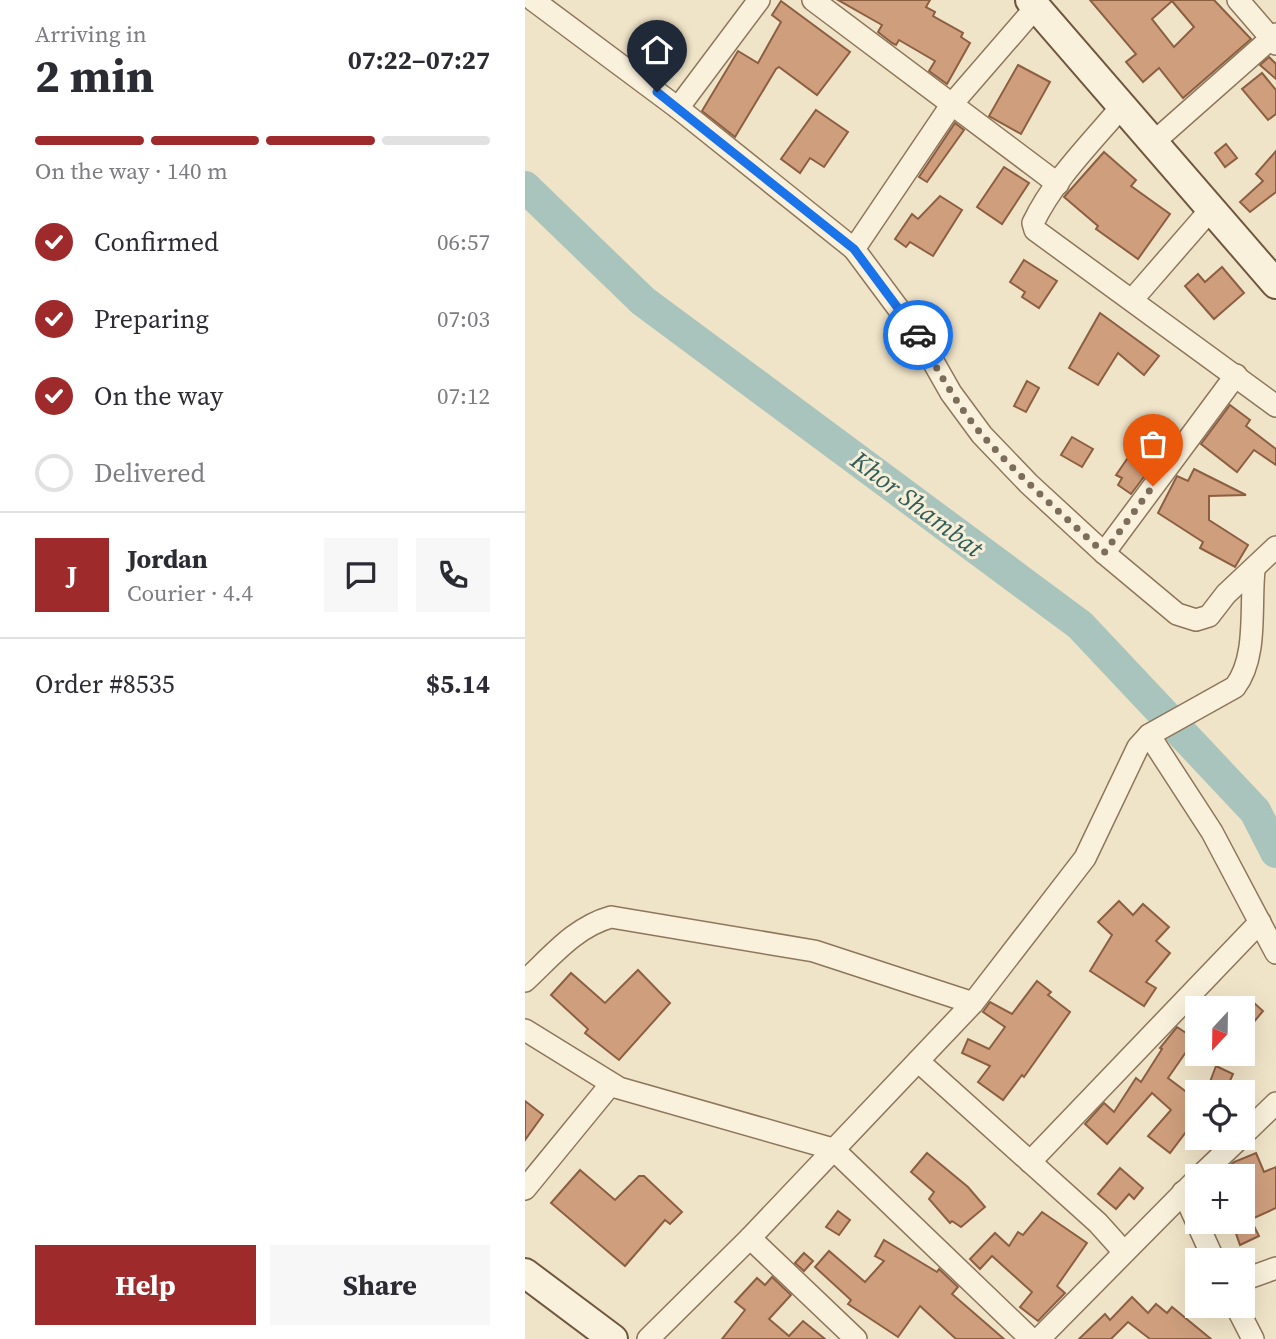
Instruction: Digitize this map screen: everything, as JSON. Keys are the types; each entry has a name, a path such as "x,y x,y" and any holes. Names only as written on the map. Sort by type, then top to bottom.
{"street":[{"path":"533,0 678,107 854,249 918,335 951,393 982,435 1029,484 1104,553 1177,614 1196,621 1209,616 1226,594 1275,550"},
{"path":"678,107 759,0"},
{"path":"813,0 1058,184"},
{"path":"1155,141 1274,39 1238,0"},
{"path":"854,249 952,104 1033,3 1276,284"},
{"path":"1123,105 1058,184 1037,214 1033,223 1035,230 1276,405"},
{"path":"1132,300 1212,208"},
{"path":"1104,553 1236,375"},
{"path":"648,1339 750,1238 973,1003 1085,858 1130,761 1149,735 1235,687 1244,676 1249,651 1254,570"},
{"path":"1149,735 1205,820 1276,953"},
{"path":"525,981 571,936 591,922 611,916 814,951 973,1003"},
{"path":"1030,1162 1260,922"},
{"path":"525,1030 611,1084 833,1149 1031,1339"},
{"path":"918,1061 1098,1223 1124,1252"},
{"path":"525,1189 611,1084"},
{"path":"1255,1123 1276,1103"},
{"path":"1212,1164 1226,1150"},
{"path":"1039,1339 1185,1190"},
{"path":"750,1238 856,1339"},
{"path":"1255,1276 1276,1268"},
{"path":"525,1273 613,1339"},
{"path":"1242,1318 1253,1339"}],"building":[{"path":"838,0 930,0 926,7 935,12 933,16 963,33 961,37 970,43 947,84 929,71 935,61 899,40 896,45 892,43 878,32 882,25"},
{"path":"1090,0 1214,0 1251,39 1183,98 1159,68 1143,82 1126,62 1136,54","holes":["1172,1 1194,27 1174,47 1152,19"]},
{"path":"781,1 850,52 817,95 779,67 776,69 735,137 702,111 738,51 758,63 781,22 772,15"},
{"path":"1269,57 1276,64 1276,79 1260,65"},
{"path":"1018,65 1050,82 1021,134 989,116"},
{"path":"1262,73 1276,90 1276,114 1268,120 1242,89"},
{"path":"816,110 848,132 824,167 810,158 800,173 781,159"},
{"path":"955,123 964,130 927,182 919,177"},
{"path":"1226,144 1237,158 1225,167 1215,153"},
{"path":"1276,151 1276,192 1250,212 1240,202 1263,181 1256,174"},
{"path":"1104,152 1136,180 1131,186 1170,214 1138,259 1096,229 1098,226 1064,197"},
{"path":"1004,167 1029,183 1002,224 977,207"},
{"path":"940,196 962,210 933,256 910,242 906,247 895,239 912,214 918,219"},
{"path":"1024,260 1057,281 1039,308 1022,297 1025,292 1010,282"},
{"path":"1222,267 1244,293 1214,319 1185,286 1198,274 1205,282"},
{"path":"1100,313 1159,356 1144,375 1118,353 1098,385 1069,368"},
{"path":"1027,381 1039,388 1026,412 1014,406"},
{"path":"1230,405 1250,420 1246,426 1276,449 1276,465 1254,450 1237,472 1201,444"},
{"path":"1149,427 1170,442 1131,494 1118,485 1122,478 1116,475"},
{"path":"1072,437 1093,449 1082,467 1061,455"},
{"path":"1194,469 1246,495 1209,496 1209,520 1248,545 1235,567 1200,548 1203,542 1158,513 1177,476 1188,481"},
{"path":"1119,901 1133,915 1143,904 1169,927 1156,941 1170,953 1146,982 1156,988 1144,1006 1090,971 1112,935 1098,922"},
{"path":"638,970 670,1003 619,1060 585,1033 588,1029 551,995 571,973 605,1003"},
{"path":"1037,981 1051,992 1048,995 1070,1012 1024,1077 1022,1075 1003,1100 978,1082 990,1066 962,1053 968,1039 989,1049 1005,1027 983,1012 990,1002 1012,1014"},
{"path":"1255,1004 1263,1011 1255,1021"},
{"path":"1177,1027 1185,1032 1185,1053 1168,1078 1185,1091 1185,1133 1170,1153 1148,1136 1171,1110 1152,1093 1107,1144 1085,1124 1104,1103 1114,1112 1136,1078 1141,1082 1162,1049 1160,1048"},
{"path":"1216,1066 1233,1074 1230,1080 1211,1080"},
{"path":"525,1101 543,1115 525,1140"},
{"path":"927,1153 968,1187 985,1207 961,1227 952,1221 950,1223 929,1199 934,1192 911,1172"},
{"path":"1256,1153 1264,1172 1276,1167 1276,1208 1255,1217 1255,1164 1232,1164"},
{"path":"1120,1168 1143,1188 1134,1199 1129,1194 1116,1209 1098,1194"},
{"path":"580,1170 615,1200 639,1176 644,1176 682,1212 670,1224 665,1220 625,1266 551,1203"},
{"path":"838,1211 850,1220 839,1235 826,1227"},
{"path":"1042,1212 1087,1243 1057,1286 1065,1293 1038,1321 1020,1307 1032,1292 992,1256 980,1269 970,1259 995,1233 1009,1246 1018,1232 1023,1235"},
{"path":"1255,1228 1259,1236 1240,1245 1236,1234 1255,1234"},
{"path":"884,1240 937,1272 939,1269 958,1287 952,1294 1004,1339 956,1339 920,1306 898,1337 848,1304 851,1300 815,1267 829,1251 865,1282 884,1261 875,1256"},
{"path":"804,1253 813,1261 804,1271 795,1263"},
{"path":"772,1277 791,1295 769,1319 789,1336 803,1321 825,1339 722,1339 745,1310 735,1302 757,1278 765,1285"},
{"path":"1132,1297 1148,1313 1156,1304 1167,1313 1172,1307 1211,1339 1150,1339 1128,1322 1111,1339 1079,1339 1105,1314 1110,1320"}],"waterway":[{"name":"Khor Shambat","path":"525,187 643,301 1080,625 1255,811 1276,852"}],"way so far":[{"path":"918,335 951,393 982,435 1029,484 1104,553 1153,486"}],"route":[{"path":"657,92 854,249 918,335"}]}
